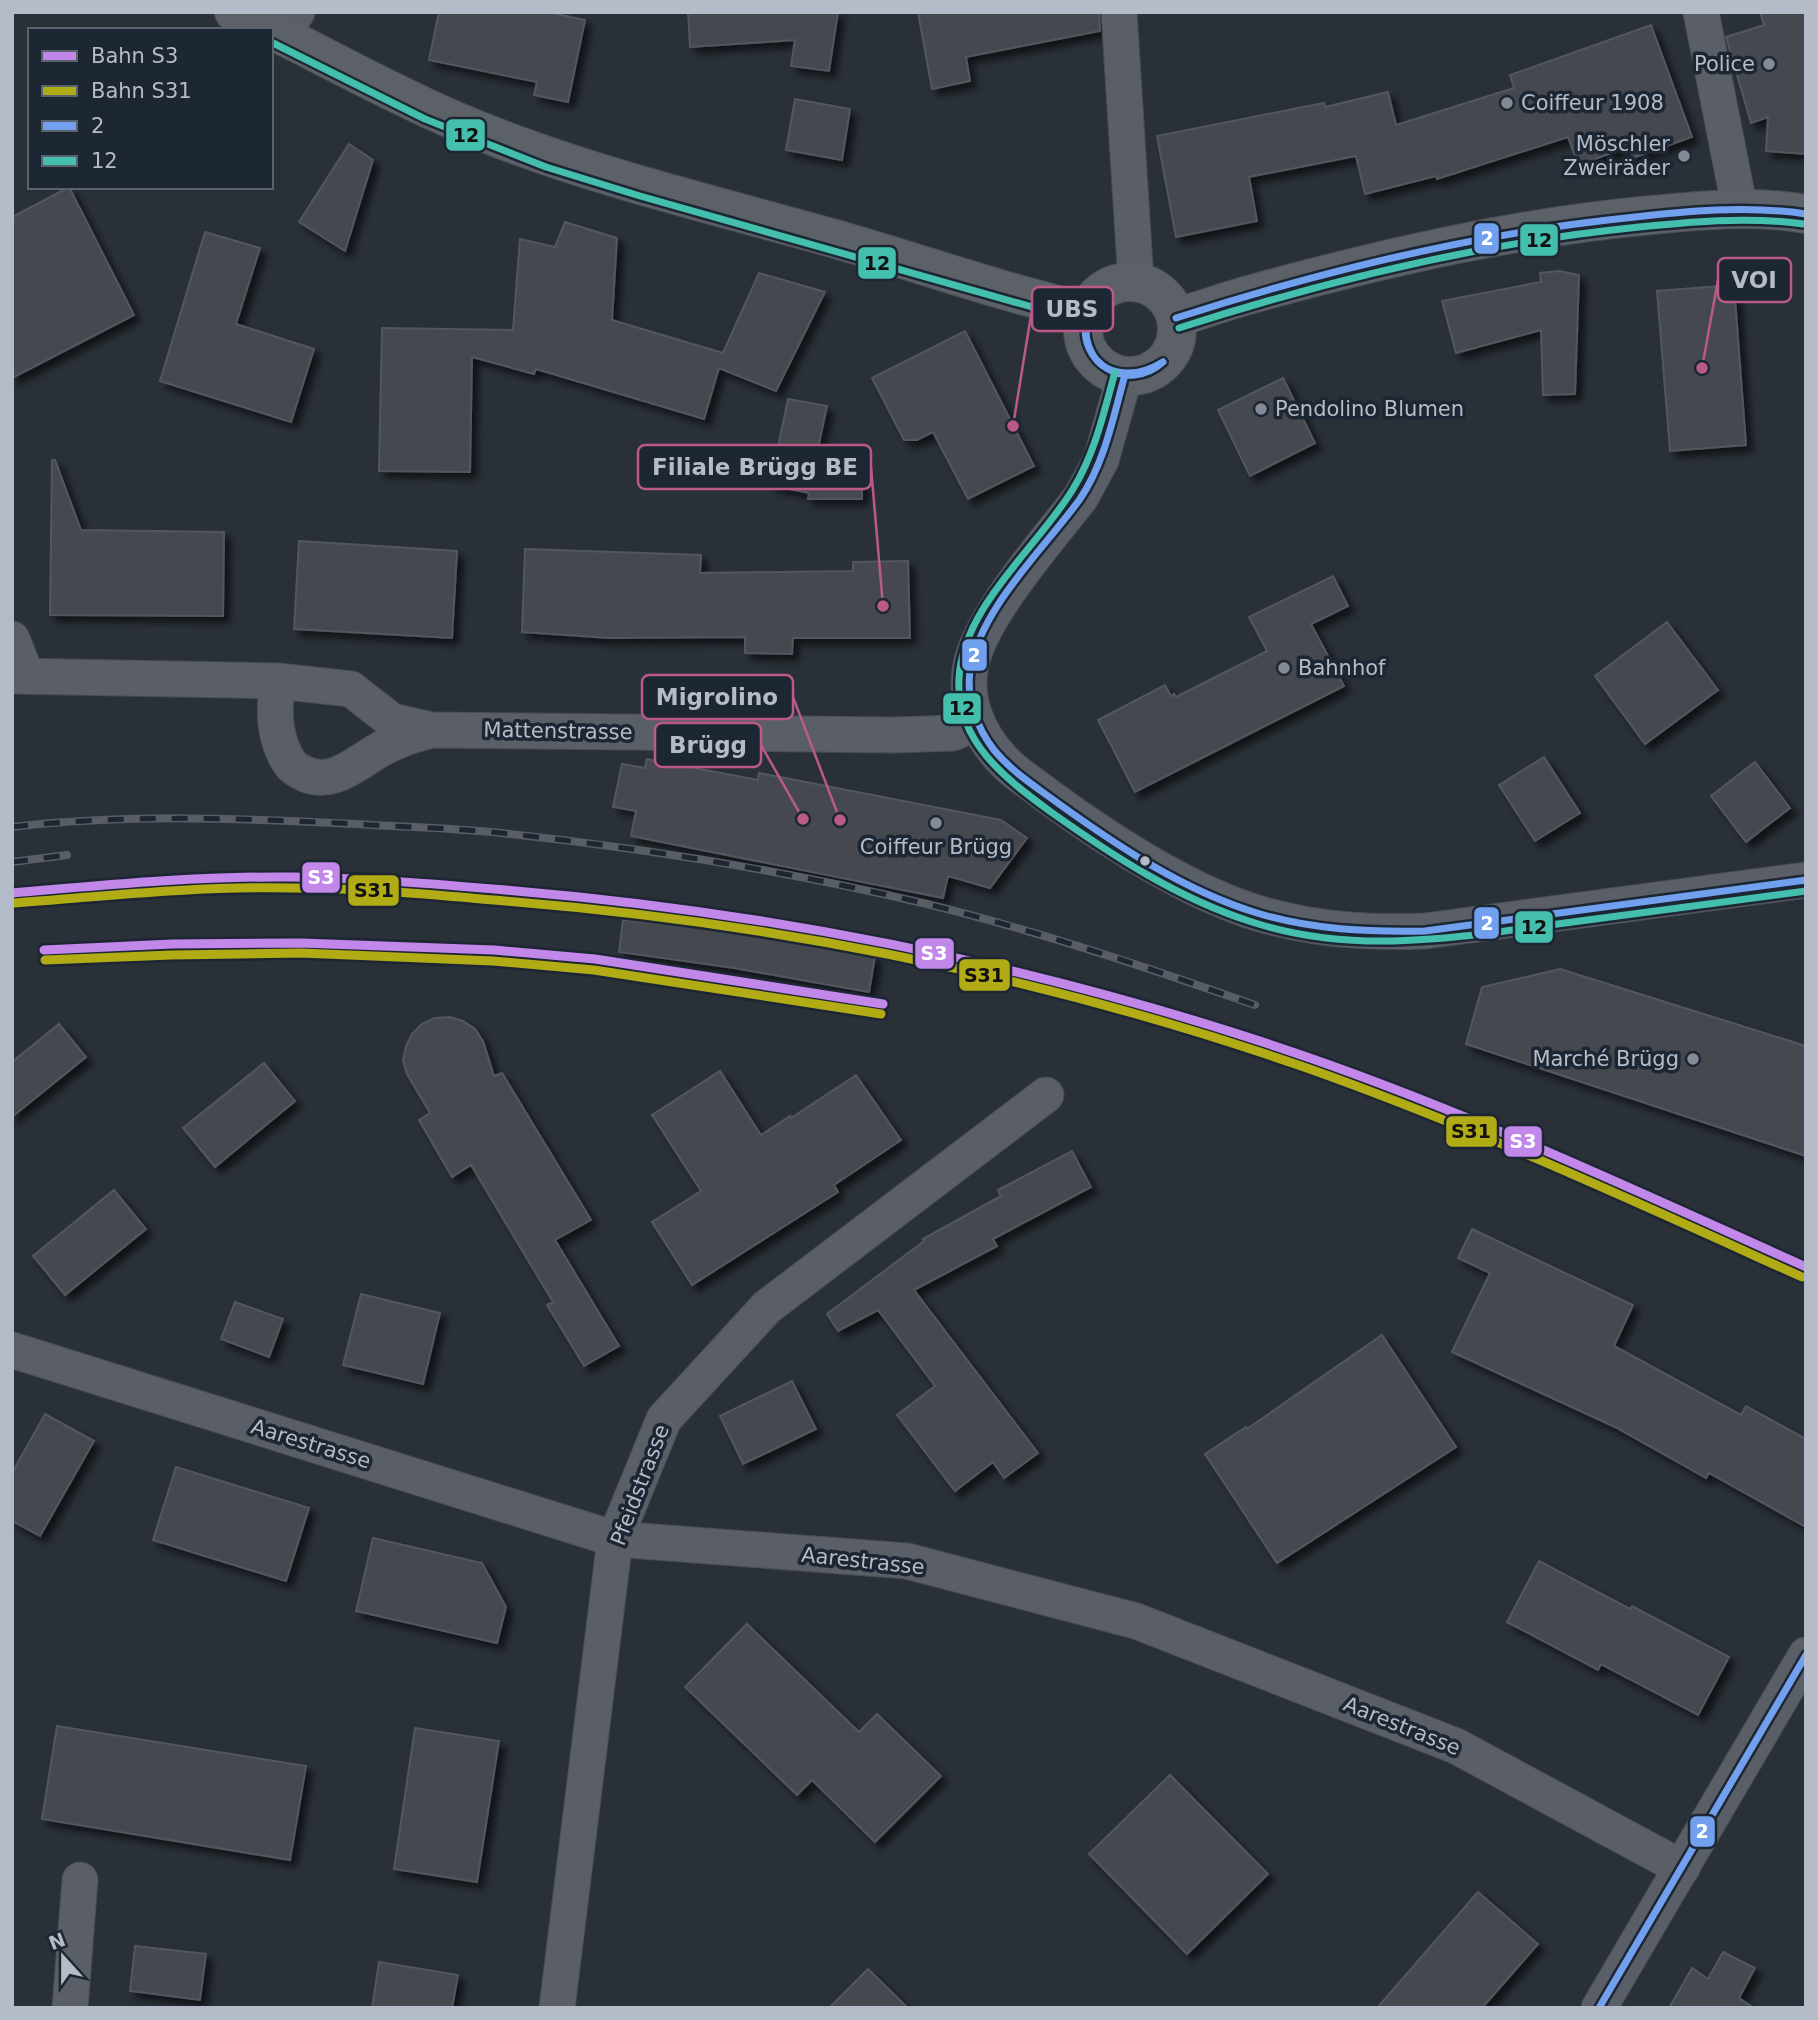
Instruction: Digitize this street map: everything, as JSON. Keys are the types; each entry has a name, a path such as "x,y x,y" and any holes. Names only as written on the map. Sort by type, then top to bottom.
{"main road":[{"path":"234,12 290,24 457,122 541,153 629,181 841,240 1025,297 1087,312"},
{"path":"1176,318 1251,294 1377,262 1497,237 1618,218 1740,210 1806,214"},
{"path":"1136,282 1150,286 1171,305 1176,318 1175,340 1165,360 1154,369 1140,375 1125,375 1108,370 1095,360 1086,345 1083,328 1087,312 1101,292 1124,283 1136,282"}],"street":[{"path":"1119,12 1136,282"},
{"path":"1701,12 1740,210"},
{"path":"1125,375 1094,477 990,618 976,650 970,670 972,708 976,723 986,741 1007,766 1073,814 1204,893 1257,913 1311,926 1367,932 1425,930 1806,880"},
{"path":"12,639 19,675"},
{"name":"Mattenstrasse","path":"19,675 278,681 351,689 392,721 432,730 894,735 953,733 976,723"},
{"name":"Mattenstrasse","path":"278,681 275,724 280,744 291,767 312,778 329,778 362,763 380,749 432,730"},
{"name":"Pfeidstrasse","path":"557,2008 615,1539 664,1419 767,1307 1046,1095"},
{"name":"Aarestrasse","path":"12,1350 615,1539 906,1561 1136,1621 1456,1746 1682,1868"},
{"path":"1599,2008 1806,1655"},
{"path":"70,2008 80,1880"}],"building":[{"path":"439,12 548,12 585,20 568,102 534,95 537,82 429,60"},
{"path":"688,12 838,12 829,71 791,66 795,40 690,47"},
{"path":"918,12 1099,12 1100,31 966,57 970,81 932,89"},
{"name":"Police","path":"1760,12 1806,12 1806,154 1766,151 1768,117 1751,123 1726,37 1764,25"},
{"path":"1651,25 1692,137 1633,158 1629,147 1578,165 1568,137 1437,179 1436,176 1365,194 1356,156 1249,177 1257,221 1176,237 1157,136 1324,103 1325,107 1388,92 1396,125 1514,88 1510,75"},
{"path":"795,99 850,109 842,160 786,150"},
{"path":"349,144 373,160 345,251 299,222"},
{"path":"70,189 134,315 12,378 12,217"},
{"path":"565,222 617,238 612,320 723,353 759,273 825,292 776,391 719,368 704,419 536,369 534,374 472,357 470,472 379,471 382,328 513,330 520,239 555,247"},
{"path":"205,232 260,248 236,324 314,349 291,422 160,381"},
{"path":"1559,271 1579,275 1575,394 1543,395 1541,330 1456,353 1442,301 1541,282 1540,273"},
{"path":"1734,285 1746,445 1670,451 1657,291"},
{"path":"965,331 1034,466 968,499 933,432 917,440 904,440 872,378"},
{"path":"1283,378 1315,443 1250,476 1218,410"},
{"path":"788,399 827,406 816,458 862,460 862,499 808,499 809,493 770,485"},
{"path":"52,460 55,460 81,530 224,532 223,616 50,615"},
{"path":"299,541 457,551 452,638 294,629"},
{"path":"525,549 701,555 700,573 853,571 853,562 908,561 910,638 793,638 792,654 745,653 745,637 610,638 522,632"},
{"name":"Bahnhof","path":"1333,576 1348,606 1311,624 1344,686 1135,792 1098,720 1165,685 1171,696 1174,694 1176,697 1267,651 1249,617"},
{"path":"1667,622 1718,690 1645,744 1595,676"},
{"path":"1544,757 1580,813 1535,841 1499,785"},
{"path":"647,759 758,780 759,773 1001,820 1027,838 990,888 948,876 943,898 631,836 636,811 613,807 622,764 645,768"},
{"path":"1755,762 1790,808 1746,842 1711,796"},
{"path":"623,920 739,932 875,956 869,992 734,968 619,952"},
{"path":"1560,969 1806,1046 1806,1156 1466,1044 1482,987"},
{"path":"450,1017 475,1029 483,1041 494,1076 502,1073 591,1220 555,1240 619,1346 584,1366 547,1305 553,1302 471,1165 452,1177 419,1120 430,1113 407,1074 403,1061 406,1046 412,1034 422,1024 435,1018"},
{"path":"59,1024 86,1057 12,1117 12,1062"},
{"path":"264,1063 295,1101 215,1167 183,1128"},
{"path":"720,1071 761,1135 856,1075 901,1140 834,1185 838,1192 692,1285 652,1222 701,1191 652,1115"},
{"path":"1072,1151 1091,1187 993,1239 997,1246 914,1290 1038,1453 1004,1478 993,1462 955,1491 897,1415 935,1386 878,1310 838,1331 827,1314 924,1241 923,1239 1001,1196 998,1190"},
{"path":"114,1190 146,1229 65,1295 33,1256"},
{"path":"1472,1229 1633,1305 1614,1346 1741,1415 1746,1406 1806,1439 1806,1527 1709,1473 1706,1478 1615,1427 1452,1352 1490,1273 1458,1258"},
{"path":"361,1294 440,1313 423,1384 343,1365"},
{"path":"235,1302 283,1319 269,1357 221,1339"},
{"path":"1382,1335 1456,1447 1277,1563 1205,1454 1246,1427 1247,1429"},
{"path":"792,1381 816,1429 743,1464 720,1416"},
{"path":"45,1414 94,1441 40,1536 12,1521 12,1473"},
{"path":"176,1467 309,1508 286,1581 153,1540"},
{"path":"373,1538 482,1563 506,1607 497,1643 356,1611"},
{"path":"1539,1561 1729,1657 1698,1715 1601,1664 1598,1670 1507,1622"},
{"path":"747,1624 859,1732 877,1714 941,1776 875,1842 812,1780 797,1795 685,1687"},
{"path":"57,1726 306,1766 290,1860 42,1819"},
{"path":"415,1728 499,1741 477,1882 394,1869"},
{"path":"1170,1775 1268,1874 1187,1954 1089,1854"},
{"path":"1478,1892 1538,1944 1482,2008 1377,2008"},
{"path":"135,1946 206,1954 200,2000 130,1991"},
{"path":"1723,1952 1755,1968 1739,1998 1754,2008 1669,2008 1692,1968 1708,1979"},
{"path":"379,1962 458,1975 452,2008 372,2008"},
{"path":"868,1969 908,2008 829,2008"}],"railway":[{"path":"12,827 98,820 269,820 483,831 662,853 821,881 927,904 1092,950 1255,1005"},
{"path":"12,862 67,855"}],"rail line":[{"name":"S3","path":"12,893 222,878 372,880 608,900 710,913 912,948 1111,996 1307,1057 1496,1130 1806,1267"},
{"name":"S31","path":"13,903 221,889 318,888 372,891 607,911 809,939 910,958 1108,1006 1304,1067 1493,1140 1802,1277"},
{"name":"S3","path":"44,950 172,944 301,943 494,950 595,959 883,1004"},
{"name":"S31","path":"45,960 301,953 493,961 594,970 881,1014"}],"transit line":[{"name":"12","path":"273,43 425,119 546,167 1085,322"},
{"name":"2","path":"1176,318 1342,270 1512,234 1694,211 1738,209 1806,214"},
{"name":"12","path":"1179,328 1402,266 1516,244 1695,222 1760,220 1804,224"},
{"name":"2","path":"1087,317 1086,337 1092,353 1107,368 1118,372 1140,372 1163,362"},
{"name":"2","path":"1087,317 1085,333 1089,348 1107,369 1120,374 1135,375 1149,371 1163,362"},
{"name":"12","path":"1115,372 1098,432 1081,475 1058,511 988,602 974,626 964,652 959,678 965,721 974,739 1001,772 1034,799 1123,860 1173,889 1252,922 1330,938 1369,941 1447,938 1806,891"},
{"name":"2","path":"1125,375 1107,439 1089,485 1000,602 986,625 970,671 971,702 983,732 1001,758 1033,785 1105,836 1204,893 1278,919 1320,926 1425,931 1806,880"},
{"name":"2","path":"1599,2008 1806,1655"}],"place":[{"name":"Police","path":"1769,64"},
{"name":"Coiffeur 1908","path":"1507,103"},
{"name":"Möschler Zweiräder","path":"1684,156"},
{"name":"VOI","path":"1702,368"},
{"name":"Pendolino Blumen","path":"1261,409"},
{"name":"UBS","path":"1013,426"},
{"name":"Filiale Brügg BE","path":"883,606"},
{"name":"Bahnhof","path":"1284,668"},
{"name":"Brügg","path":"803,819"},
{"name":"Migrolino","path":"840,820"},
{"name":"Coiffeur Brügg","path":"936,823"},
{"name":"Marché Brügg","path":"1693,1059"}]}
